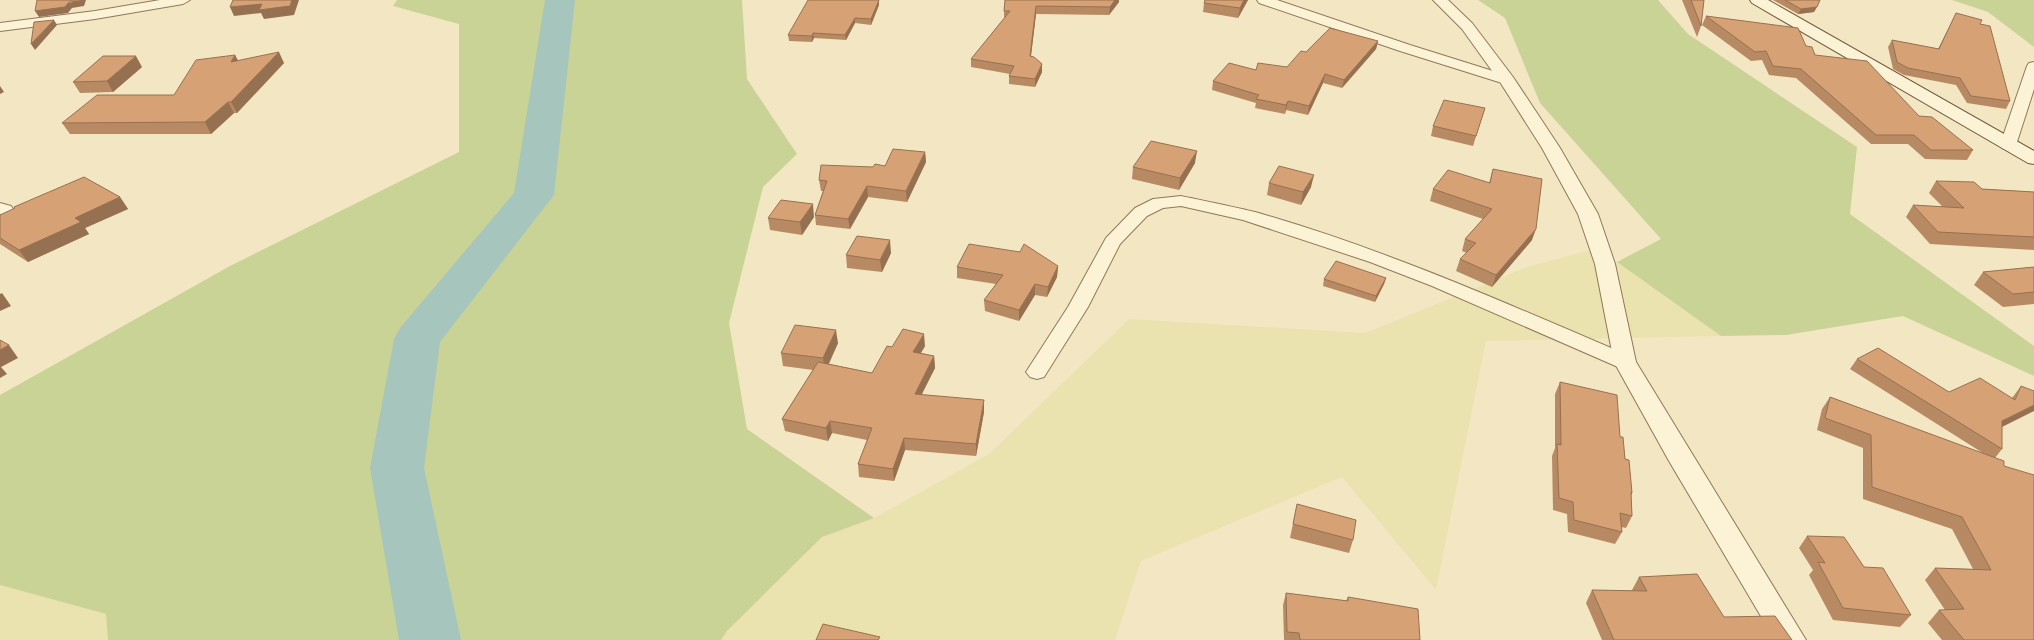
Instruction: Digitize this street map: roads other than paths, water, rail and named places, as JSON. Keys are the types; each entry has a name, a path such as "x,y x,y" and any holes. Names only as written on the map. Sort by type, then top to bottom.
{"street":[{"path":"0,28 95,15 183,0"},
{"path":"1264,0 1405,48 1507,80"},
{"path":"1440,0 1467,26 1507,80 1551,148 1588,214 1605,264 1625,362 1678,454 1791,640"},
{"path":"1757,0 2034,159"},
{"path":"2008,145 2034,66"},
{"path":"1037,372 1078,307 1112,242 1141,212 1159,203 1181,201 1248,216 1377,258 1439,282 1625,362"}],"waterway":[{"path":"430,640 397,468 417,339 534,195 560,0"}]}
